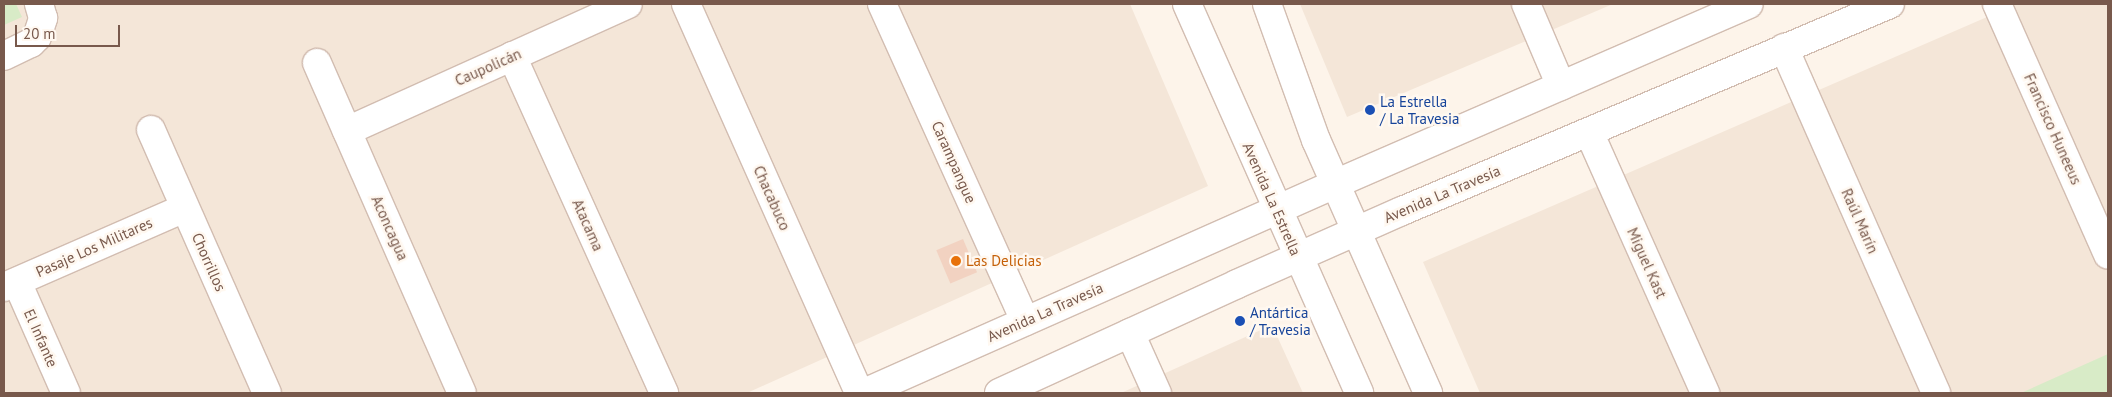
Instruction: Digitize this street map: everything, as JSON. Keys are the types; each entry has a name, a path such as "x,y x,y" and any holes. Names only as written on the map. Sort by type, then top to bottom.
{"street":[{"path":"4,56 31,43 37,37 43,18 39,4"},
{"name":"Caupolicán","path":"347,131 628,4"},
{"name":"Chacabuco","path":"686,4 859,393"},
{"name":"Carampangue","path":"882,4 1025,321"},
{"name":"Avenida La Estrella","path":"1186,4 1297,258 1359,393"},
{"path":"1267,4 1316,140 1428,393"},
{"path":"1526,4 1561,86"},
{"name":"Avenida La Travesía","path":"864,393 1335,184 1749,4"},
{"name":"Avenida La Travesía","path":"999,393 1356,232 1890,4"},
{"name":"Francisco Huneeus","path":"1997,4 2108,255"},
{"name":"Raúl Marín","path":"1784,48 1936,393"},
{"name":"Atacama","path":"512,56 664,393"},
{"name":"Aconcagua","path":"317,63 462,393"},
{"name":"Chorrillos","path":"151,130 267,393"},
{"name":"Miguel Kast","path":"1589,132 1705,393"},
{"name":"Pasaje Los Militares","path":"10,285 185,208"},
{"name":"El Infante","path":"10,285 66,393"},
{"path":"1130,333 1157,393"}],"shaded area":[{"path":"4,4 1130,4 1208,186 747,393 4,393"},
{"path":"1300,4 1613,4 1347,117"},
{"path":"2017,4 2108,4 2108,393 1480,393 1423,262"},
{"path":"1272,325 1303,393 1121,393"}],"green space":[{"path":"4,4 16,4 22,17 4,25"},
{"path":"2108,354 2108,393 2021,393"}],"building":[{"name":"Las Delicias","path":"963,239 977,272 950,283 936,250"}],"place":[{"name":"La Estrella / La Travesia","path":"1370,110"},
{"name":"Las Delicias","path":"956,261"},
{"name":"Antártica / Travesia","path":"1240,321"}]}
